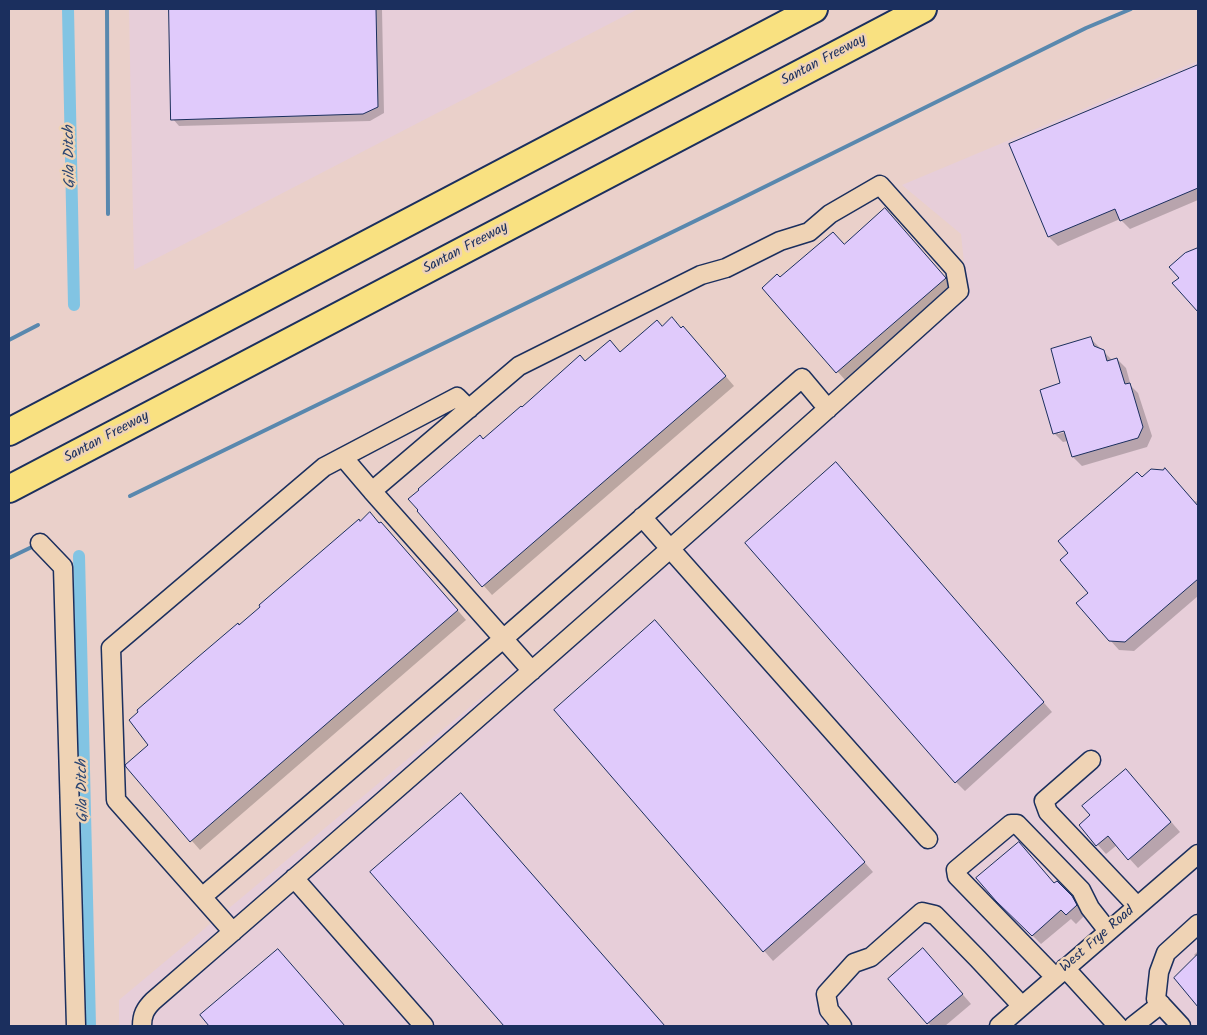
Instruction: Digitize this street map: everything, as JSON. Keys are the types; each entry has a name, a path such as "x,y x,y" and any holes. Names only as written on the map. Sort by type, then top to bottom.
{"highway":[{"path":"9,432 814,9"},
{"name":"Santan Freeway","path":"9,489 922,9"}],"street":[{"path":"142,1026 142,1018 146,1008 670,550 959,291 955,269 880,185 830,214 809,232 780,241 726,268 701,275 519,366 372,491"},
{"path":"202,897 503,639 802,378 828,409"},
{"path":"233,932 116,800 111,648 324,467 457,397 469,409"},
{"path":"343,457 532,671"},
{"path":"642,517 928,839"},
{"path":"40,543 63,568 76,1026"},
{"path":"1091,760 1044,801 1048,812 1137,906"},
{"path":"1108,931 1090,908 1081,890 1017,824 1011,824 956,870 957,876 1118,1026"},
{"name":"West Frye Road","path":"999,1026 1198,854"},
{"path":"294,878 424,1026"},
{"path":"842,1026 829,1010 826,994 854,963 871,958 922,912 935,915 1022,1006"},
{"path":"1181,1026 1156,999 1159,972 1166,952 1198,924"},
{"path":"1133,1026 1161,1004"}],"shaded area":[{"path":"129,9 638,9 134,270"},
{"path":"1198,61 1198,1026 119,1026 119,1000 967,292 961,234 902,185"}],"building":[{"path":"169,9 376,9 378,107 363,114 171,120"},
{"path":"1198,65 1198,188 1120,221 1115,209 1048,237 1009,144"},
{"path":"885,208 946,278 836,373 762,288 777,274 780,277 833,232 844,244"},
{"path":"1198,248 1198,312 1172,283 1179,278 1169,267 1185,253"},
{"path":"672,317 681,328 683,326 726,376 482,587 408,499 480,435 483,439 580,355 585,361 610,340 620,352 657,320 662,326"},
{"path":"1091,337 1094,346 1104,350 1107,361 1117,358 1125,384 1130,383 1143,427 1138,438 1072,457 1064,431 1053,434 1040,390 1060,383 1051,349"},
{"path":"836,462 1044,702 955,783 745,543"},
{"path":"1165,468 1198,506 1198,579 1125,642 1109,641 1076,603 1088,593 1060,560 1068,553 1058,541 1137,472 1142,477 1151,469 1163,470"},
{"path":"370,512 379,523 381,522 458,610 190,842 125,765 148,745 129,720 138,712 137,710 198,657 238,623 239,625 260,607 259,605 359,519 360,521"},
{"path":"655,620 865,862 763,952 554,710"},
{"path":"1126,769 1171,822 1128,860 1108,836 1096,846 1079,825 1090,815 1082,806"},
{"path":"461,793 665,1026 504,1026 370,872"},
{"path":"1019,842 1054,883 1057,881 1072,896 1077,905 1066,915 1061,910 1032,936 996,901 976,878"},
{"path":"923,948 963,994 927,1024 888,979"},
{"path":"278,949 345,1026 209,1026 200,1015"},
{"path":"1198,954 1198,1007 1174,978"}],"waterway":[{"name":"Gila Ditch","path":"68,9 74,305"},
{"path":"107,9 108,214"},
{"path":"130,496 732,203 1086,28 1131,9"},
{"path":"9,340 38,325"},
{"path":"9,558 36,545"},
{"name":"Gila Ditch","path":"79,556 90,1026"}]}
